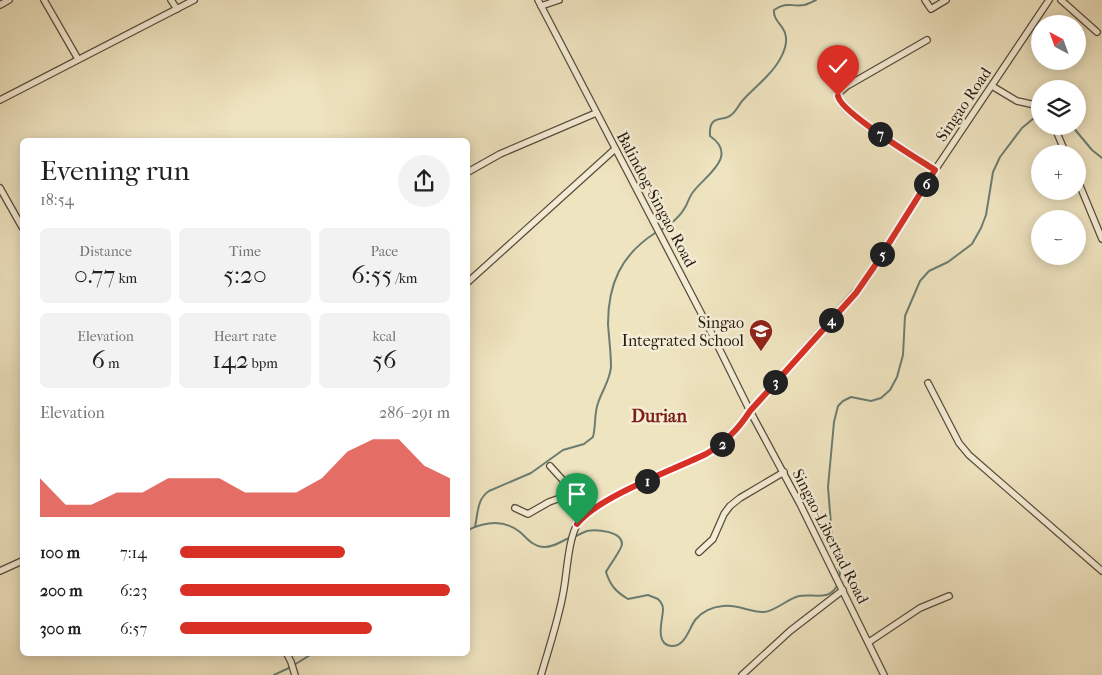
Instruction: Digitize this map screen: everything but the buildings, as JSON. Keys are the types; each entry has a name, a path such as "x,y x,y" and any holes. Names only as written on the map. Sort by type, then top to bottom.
{"street":[{"path":"0,5 9,0"},
{"path":"44,0 78,59"},
{"path":"171,0 176,9"},
{"path":"0,100 194,0"},
{"name":"Balindog-Singao Road","path":"538,0 614,149 720,348 750,411"},
{"path":"541,6 559,0"},
{"path":"925,0 931,9 946,0"},
{"name":"Singao Road","path":"591,511 621,494 717,448 735,432 750,411 856,293 935,170 1049,0"},
{"path":"1061,0 1097,32"},
{"path":"927,40 847,86 839,92 838,96 841,104 859,119 935,170"},
{"path":"992,86 1017,101 1031,104"},
{"path":"470,171 500,154 596,113"},
{"path":"470,280 614,149"},
{"path":"0,188 20,223"},
{"path":"1086,199 1102,239"},
{"path":"928,383 959,443 969,455 1102,571"},
{"name":"Singao-Libertad Road","path":"750,411 784,472 884,675"},
{"path":"542,674 563,595 574,532 582,517 591,511 550,466"},
{"path":"698,552 712,539 730,506 784,472"},
{"path":"515,508 528,514 549,502 574,493"},
{"path":"0,571 20,561"},
{"path":"742,675 790,631 843,590"},
{"path":"869,642 920,608 949,596"},
{"path":"288,656 295,675"}],"waterway":[{"path":"661,230 681,213 693,192 712,172 721,158 718,143 710,136 712,124 715,120 727,118 733,114 743,100 772,71 782,56 786,38 784,30 775,17 774,10 782,6 804,5 816,0"},
{"path":"839,578 840,573 833,549 828,487 834,422 838,406 851,397 871,401 881,398 890,390 897,377 903,355 905,316 920,281 929,271 948,262 972,244 986,215 993,172 1000,157 1022,128 1031,120"},
{"path":"1080,135 1092,150 1102,158"},
{"path":"475,527 480,502 485,494 531,473 563,450 584,444 593,437 597,407 611,367 608,324 614,283 625,261 633,251 655,233"},
{"path":"470,529 494,523 508,525 533,543 543,547 553,546 569,538"},
{"path":"576,536 587,531 596,530 618,536 622,544 606,572 609,581 620,594 628,599 648,595 659,600 663,609 661,636 663,641 671,646 684,640 696,619 711,608 729,606 764,612 773,610 799,596 829,594 837,586"},
{"path":"294,665 309,656"},
{"path":"274,675 291,667"}],"place":[{"name":"Singao Integrated School","path":"761,352"}],"district":[{"name":"Durian","path":"659,416"}],"route":[{"path":"577,524 582,517 601,504 706,454 726,441 793,361 856,293 935,170 859,119 841,104 838,96"}]}
